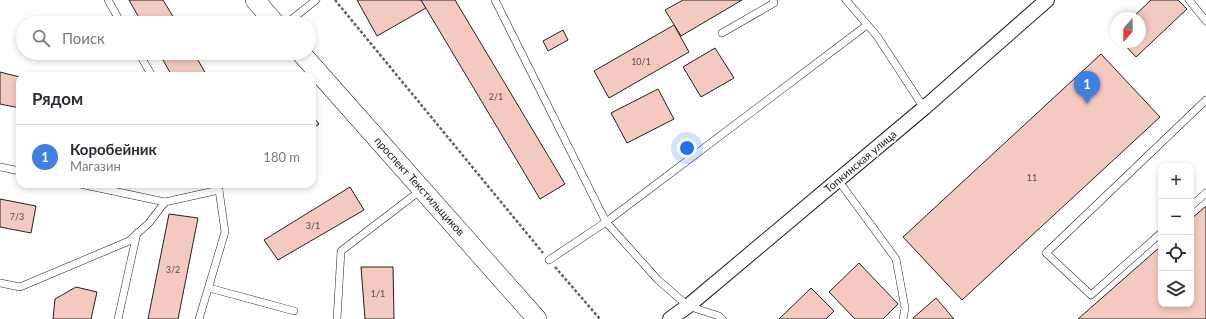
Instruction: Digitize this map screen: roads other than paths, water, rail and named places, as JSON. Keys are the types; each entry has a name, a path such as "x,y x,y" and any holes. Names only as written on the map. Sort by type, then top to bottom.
{"street":[{"path":"255,0 269,16"},
{"name":"Топкинская улица","path":"670,319 688,306 924,108 1047,0"},
{"name":"проспект Текстильщиков","path":"307,60 423,188 537,319"}],"lane":[{"path":"108,0 117,16"},
{"path":"296,16 316,0"},
{"path":"495,0 606,222 658,280 688,306 719,316 722,319"},
{"path":"722,32 774,3 773,0"},
{"path":"846,0 877,36 924,108"},
{"path":"1189,0 1206,21"},
{"path":"549,260 606,222 867,25"},
{"path":"143,60 150,72"},
{"path":"1159,235 1091,295 1046,253 1206,100"},
{"path":"0,167 16,170"},
{"path":"838,180 896,259 905,308 903,319"},
{"path":"99,188 165,202 214,188"},
{"path":"200,319 225,232 217,188"},
{"path":"337,319 341,251 423,188"},
{"path":"1194,203 1206,193"},
{"path":"0,283 20,287 129,241 149,222 165,202"},
{"path":"118,319 137,233"},
{"path":"208,288 294,311"}],"place":[{"name":"Коробейник","path":"1087,104"}]}
